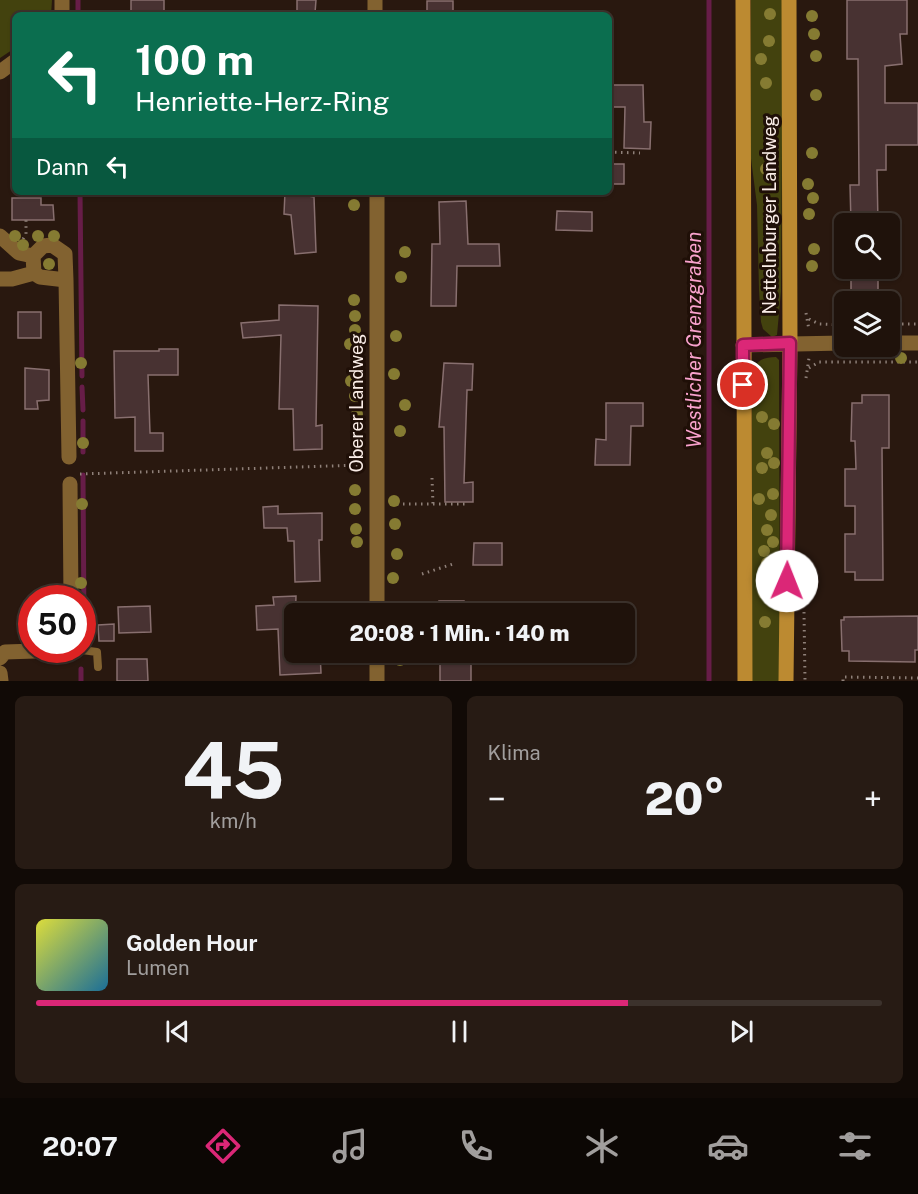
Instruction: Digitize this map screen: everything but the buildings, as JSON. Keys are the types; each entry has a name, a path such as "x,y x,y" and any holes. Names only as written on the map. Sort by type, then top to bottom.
{"main road":[{"name":"Nettelnburger Landweg","path":"743,0 745,681"},
{"name":"Nettelnburger Landweg","path":"786,681 790,343 789,0"}],"street":[{"name":"Oberer Landweg","path":"376,603 377,195"},
{"path":"0,236 19,253 33,256"},
{"path":"66,280 39,277 34,273 33,256 43,246 60,248 67,261 69,457"},
{"path":"0,279 12,279 34,273"},
{"path":"743,345 834,343"},
{"path":"900,343 918,343"},
{"path":"71,585 74,479"},
{"path":"0,658 5,652 18,652"},
{"path":"377,663 377,681"},
{"path":"0,673 1,681"}],"lane":[{"path":"96,652 98,667"}],"path":[{"path":"612,152 640,153"},
{"path":"809,320 819,324 834,325"},
{"path":"900,324 918,324"},
{"path":"809,368 819,362 918,362"},
{"path":"74,479 375,465"},
{"path":"432,478 433,504"},
{"path":"376,504 467,504"},
{"path":"422,574 453,564"},
{"path":"843,681 843,677 918,678"}],"shaded area":[{"path":"0,0 52,0 51,12 12,12 12,50 0,58"},
{"path":"751,0 783,0 781,291 777,335 772,337 763,329 761,322 757,205 750,151"},
{"path":"776,357 779,360 780,681 752,681 752,373 761,360"}],"waterway":[{"path":"78,0 78,12"},
{"name":"Westlicher Grenzgraben","path":"709,0 709,681"},
{"path":"80,195 82,376"},
{"path":"82,387 83,410"},
{"path":"83,421 83,452"},
{"path":"83,475 84,585"},
{"path":"81,669 81,681"}],"route":[{"path":"743,385 743,345 790,343 787,581"}]}
